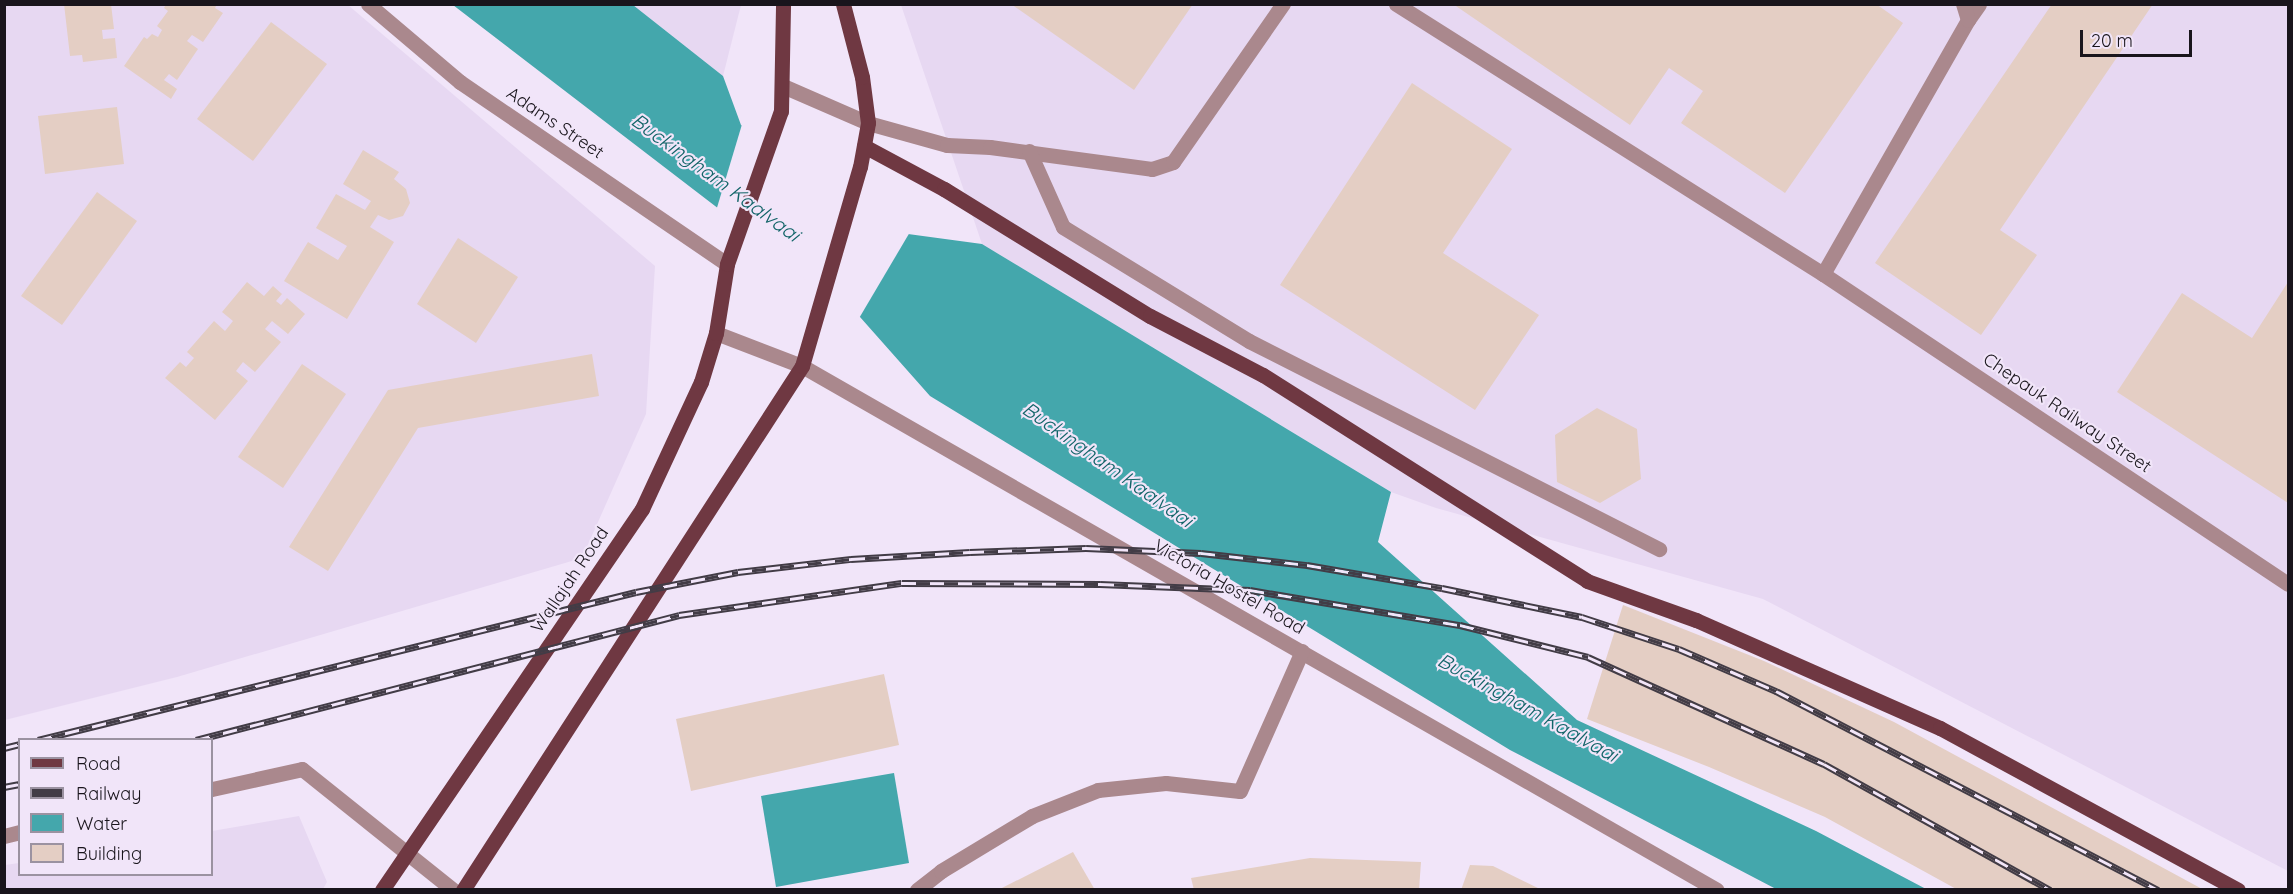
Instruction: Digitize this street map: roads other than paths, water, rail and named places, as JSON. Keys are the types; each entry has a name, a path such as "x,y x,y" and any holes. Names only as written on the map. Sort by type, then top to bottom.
{"main road":[{"path":"783,4 783,86"},
{"path":"463,890 802,366 860,167 868,123 862,77 843,4"},
{"name":"Wallajah Road","path":"382,890 642,509 701,382 716,333 727,264 781,111 783,86"},
{"path":"864,146 944,189 1150,316 1263,375 1587,581 1696,620 1940,728 2238,890"}],"street":[{"name":"Adams Street","path":"368,4 460,82 727,264"},
{"path":"783,86 868,123 947,146 1029,151 1152,169 1173,162 1283,4"},
{"name":"Chepauk Railway Street","path":"1396,4 1823,274 2289,584"},
{"path":"1963,4 1968,20"},
{"path":"1823,274 1979,4"},
{"path":"1029,151 1063,227 1249,341 1659,549"},
{"name":"Victoria Hostel Road","path":"716,333 802,366 1717,890"},
{"path":"917,890 941,871 1032,816 1098,790 1166,783 1240,791 1302,651"},
{"path":"213,789 302,769 453,890"}],"water":[{"name":"Buckingham Kaalvaai","path":"453,5 633,5 723,76 741,125 908,234 982,244 1391,492 1378,542 1577,720 1816,831 1926,889 1776,889 1510,750 930,396 860,317"},
{"path":"894,773 909,863 776,887 761,796"}],"railway":[{"path":"46,738 636,592 738,572 851,559 970,552 1086,548 1201,553 1307,565 1442,588 1582,617 1679,649 1776,691 2158,890"},
{"path":"204,738 679,615 902,583 1100,584 1250,590 1460,625 1588,657 1824,764 2050,890"},
{"path":"4,748 18,744"},
{"path":"4,787 18,784"}]}
